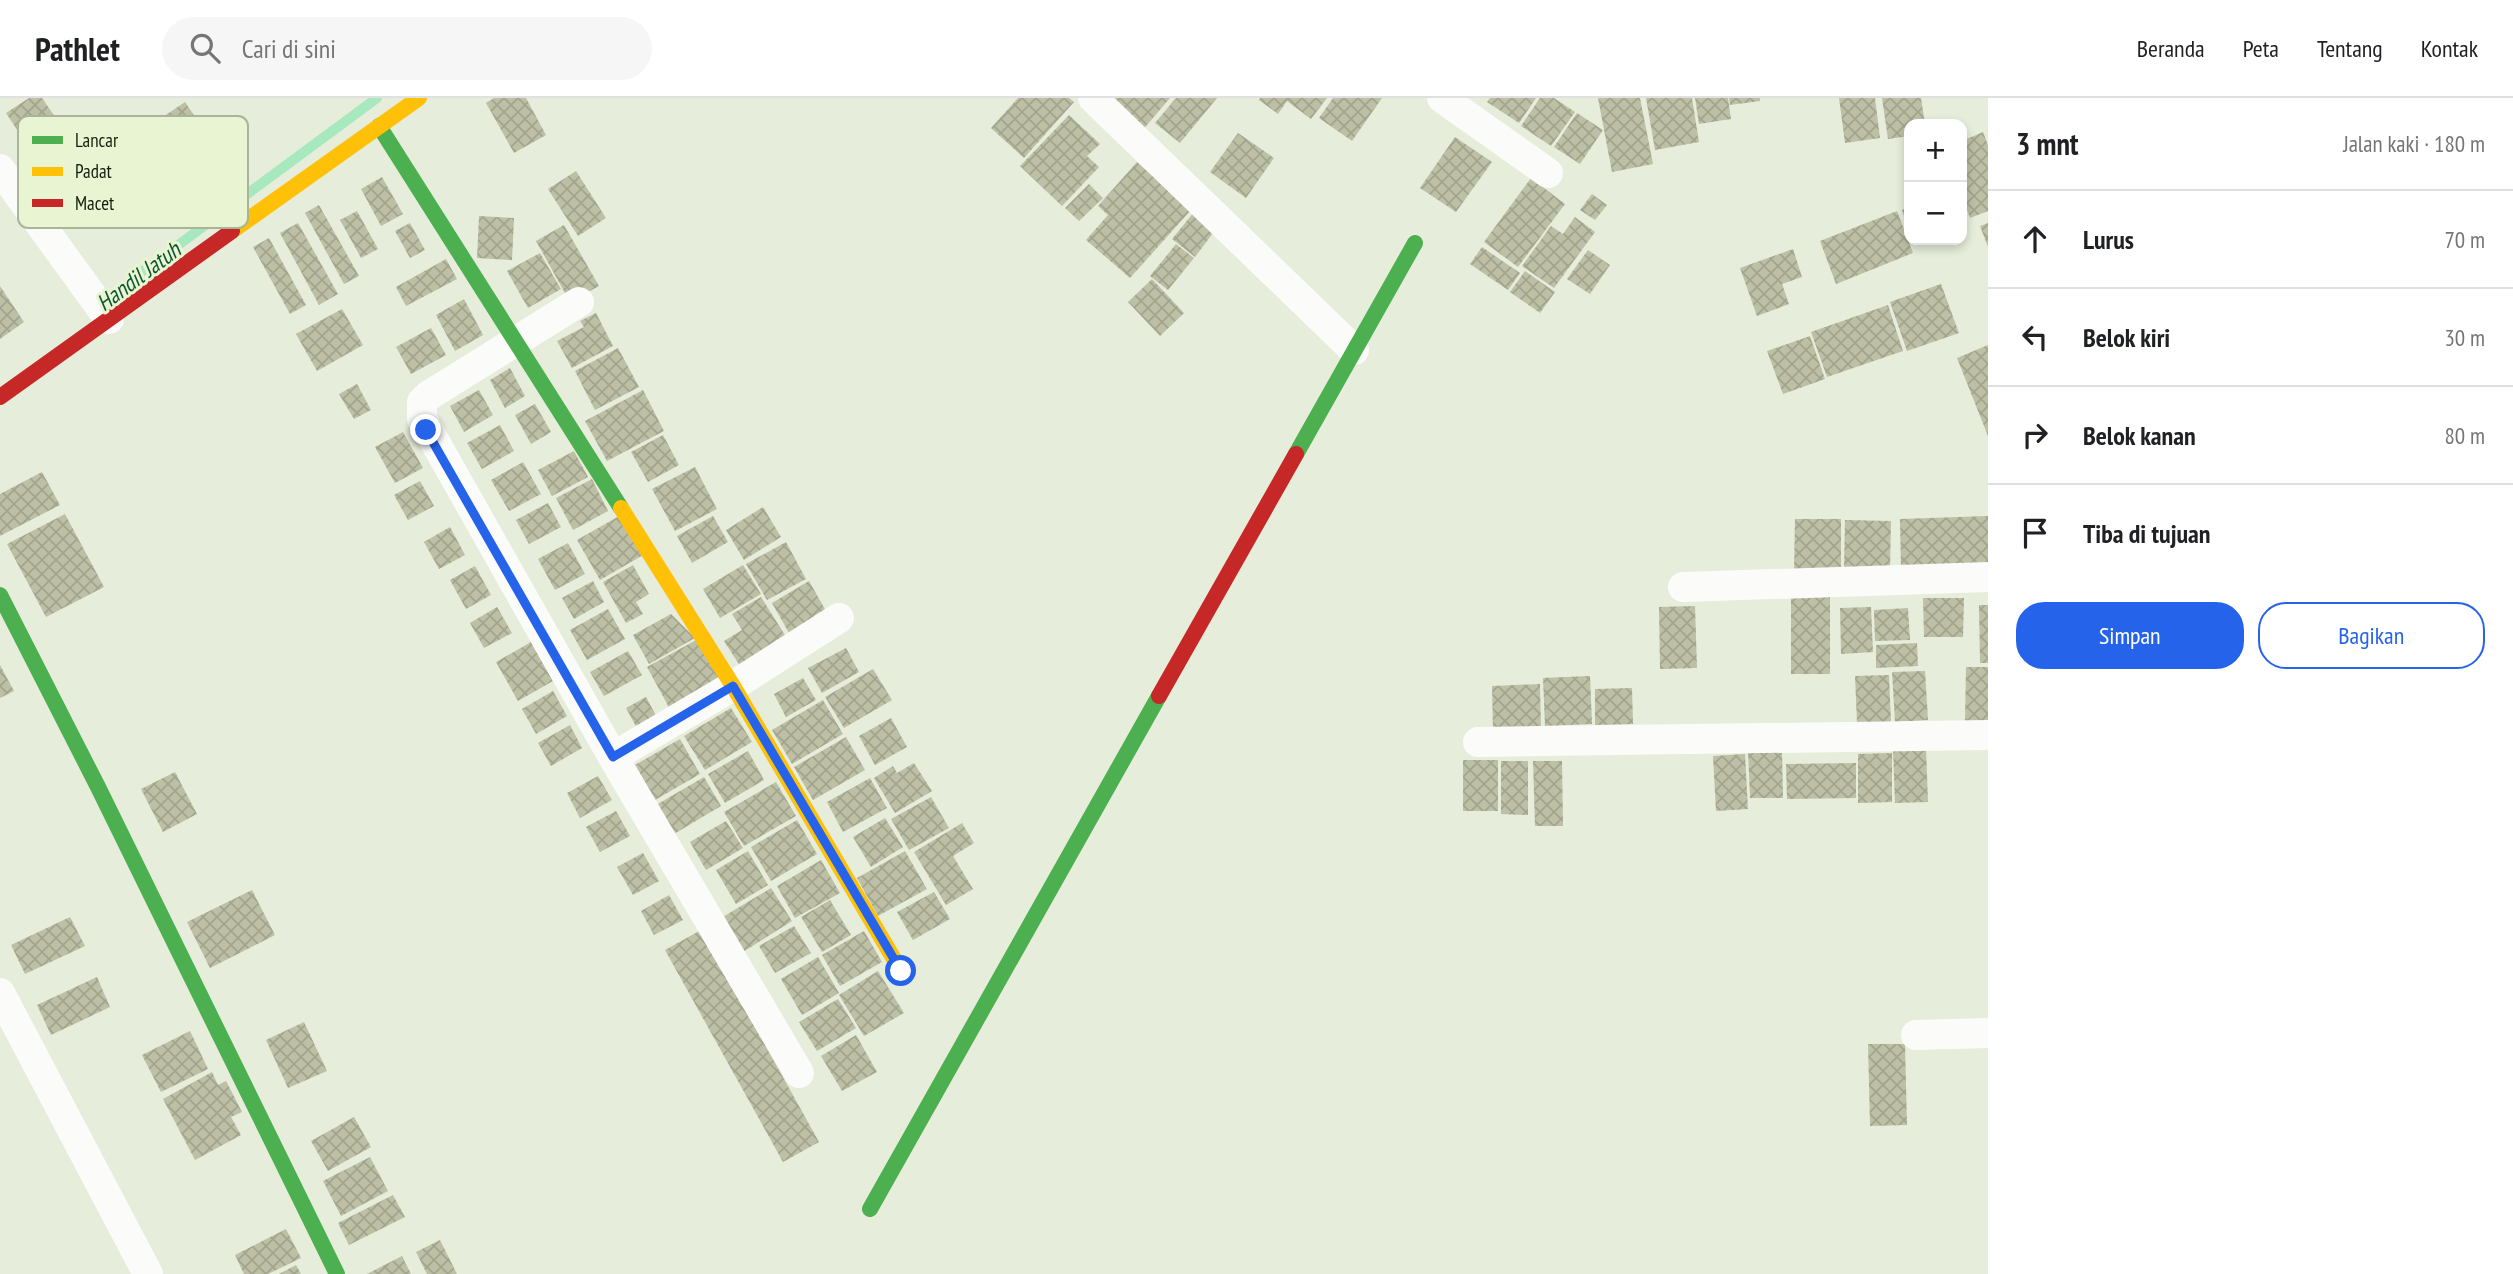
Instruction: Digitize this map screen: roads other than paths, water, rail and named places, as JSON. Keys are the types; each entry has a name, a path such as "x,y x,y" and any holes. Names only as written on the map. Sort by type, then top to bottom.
{"street":[{"path":"248,221 419,98"},
{"path":"1093,98 1354,350"},
{"path":"1442,98 1548,173"},
{"path":"379,127 733,686 901,971"},
{"path":"0,170 18,195"},
{"path":"42,228 109,320"},
{"path":"0,397 238,228"},
{"path":"870,1209 1415,243"},
{"path":"579,302 428,396 422,402 422,418 613,757 799,1073"},
{"path":"1684,587 1988,577"},
{"path":"0,595 99,787 337,1274"},
{"path":"613,757 733,686 839,618"},
{"path":"1478,742 1988,735"},
{"path":"0,993 148,1274"},
{"path":"1916,1035 1988,1033"}],"waterway":[{"name":"Handil Jatuh","path":"248,193 377,98"},
{"name":"Handil Jatuh","path":"135,277 201,228"}]}
